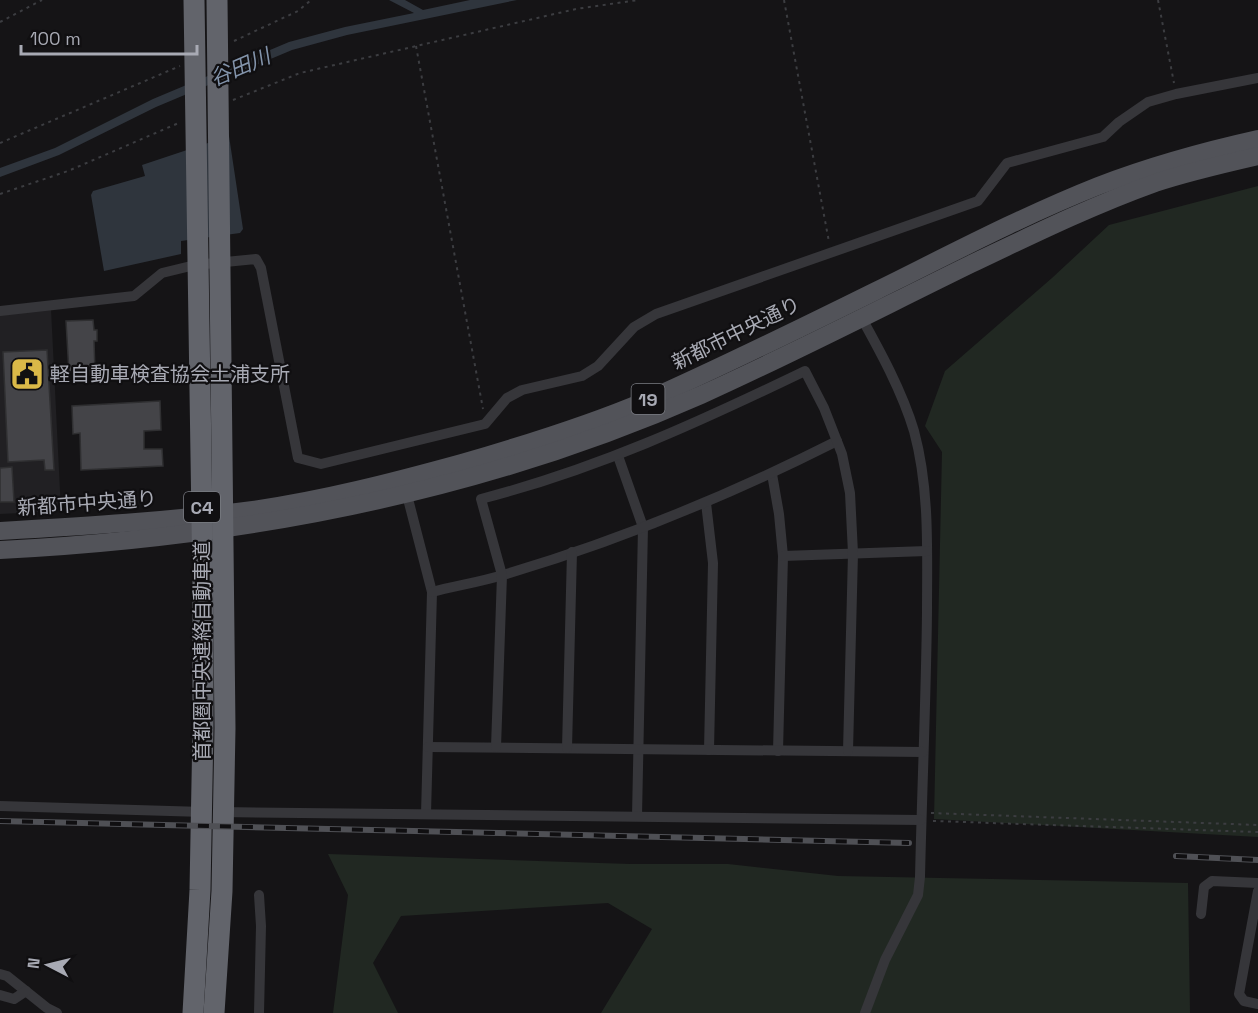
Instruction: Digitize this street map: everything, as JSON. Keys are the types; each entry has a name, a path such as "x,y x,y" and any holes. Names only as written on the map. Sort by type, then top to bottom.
{"highway":[{"name":"首都圏中央連絡自動車道","path":"193,1013 201,879 203,586 194,0"},
{"name":"首都圏中央連絡自動車道","path":"214,1013 222,891 225,728 217,0"}],"main road":[{"name":"新都市中央通り","path":"0,531 166,520 257,509 346,492 511,449 642,402 988,235 1099,186 1215,149 1258,139"},
{"name":"新都市中央通り","path":"0,550 152,537 262,524 407,495 513,464 643,418 700,395 1039,230 1099,204 1158,182 1258,156"}],"street":[{"path":"0,311 134,296 162,273 195,265 255,259 261,268 298,458 321,464 485,424 507,398 522,390 582,375 598,366 634,327 656,314 978,201 1007,163 1103,137 1119,122 1148,102 1176,94 1258,78"},
{"path":"853,302 897,388 913,430 922,471 928,525 918,895 885,960 865,1013"},
{"path":"496,747 502,575 481,499 524,488 618,456 686,428 805,371 824,408 837,441 846,467 850,493 853,553 848,751"},
{"path":"432,592 502,575 643,527 772,474 837,441"},
{"path":"618,456 643,527 637,816"},
{"path":"772,474 783,555 778,750"},
{"path":"407,495 432,592 426,814"},
{"path":"706,503 713,563 709,750"},
{"path":"783,555 927,551"},
{"path":"567,748 572,552"},
{"path":"428,747 923,752"},
{"path":"0,806 304,814 921,816"},
{"path":"1201,914 1204,887 1212,881 1258,883"},
{"path":"1258,891 1239,994 1244,1001 1258,1004"},
{"path":"259,895 261,926 259,1013"},
{"path":"0,974 7,976 47,1008 57,1013"},
{"path":"0,995 14,999 26,991"}],"path":[{"path":"0,22 42,0"},
{"path":"226,45 298,11 310,0"},
{"path":"226,103 300,73 576,9 638,0"},
{"path":"784,0 831,254"},
{"path":"1158,0 1176,94"},
{"path":"416,46 485,424"},
{"path":"0,143 184,64"},
{"path":"0,194 68,171 184,120"},
{"path":"921,816 1258,825"},
{"path":"921,816 1258,832"}],"shaded area":[{"path":"1258,186 1258,837 934,819 942,452 925,426 945,371 1109,225"},
{"name":"軽自動車検査協会土浦支所","path":"51,309 61,511 0,514 0,315"},
{"path":"328,854 630,864 728,864 838,876 1188,883 1190,1013 601,1013 652,929 608,903 401,916 373,963 398,1013 333,1013 348,895"}],"water":[{"name":"谷田川","path":"389,0 405,0 423,10 470,0 517,0 347,35 292,50 156,107 59,155 0,177 0,168 55,148 153,99 289,42 345,27 414,13"},
{"path":"229,136 243,229 240,233 181,241 181,254 104,271 91,195 93,191 145,176 142,165"}],"building":[{"path":"93,320 94,330 97,330 97,341 94,341 95,372 90,372 90,375 75,376 75,373 69,373 66,321"},
{"path":"47,350 54,470 45,470 44,460 8,462 3,352"},
{"path":"160,401 161,430 144,431 144,449 162,449 163,466 81,470 80,433 73,434 72,406"},
{"path":"12,467 14,502 0,502 0,468"}],"railway":[{"path":"0,821 909,843"},
{"path":"1176,856 1258,860"}],"place":[{"name":"軽自動車検査協会土浦支所","path":"27,374"}]}
